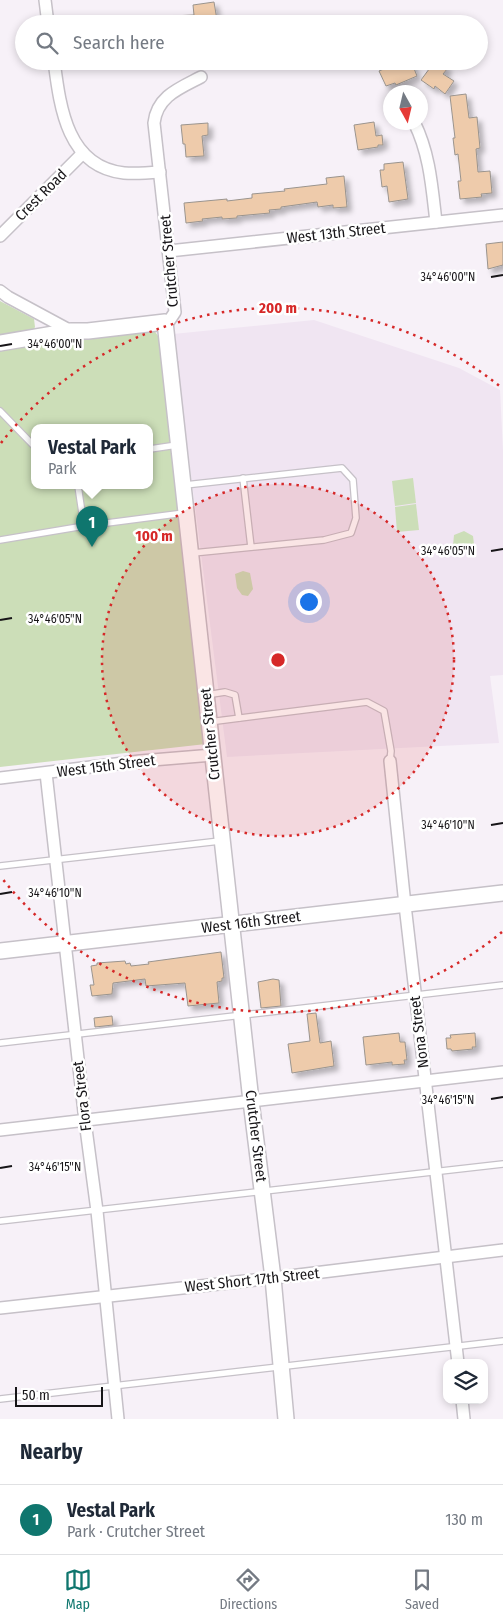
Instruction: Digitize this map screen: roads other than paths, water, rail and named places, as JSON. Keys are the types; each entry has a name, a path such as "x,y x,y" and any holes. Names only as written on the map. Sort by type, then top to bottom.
{"street":[{"path":"45,0 47,15"},
{"path":"55,70 59,97 67,125 75,144 83,153 107,168 122,172 160,172"},
{"name":"Crutcher Street","path":"201,77 173,92 160,104 155,113 154,123 175,312 169,321 165,322 251,1101 273,1278 286,1419"},
{"path":"418,130 429,163 436,222"},
{"name":"Crest Road","path":"0,236 83,153"},
{"name":"West 13th Street","path":"169,251 503,215"},
{"path":"0,291 71,331"},
{"path":"0,343 71,331 88,331 165,322"},
{"name":"West 15th Street","path":"0,778 140,761 213,755"},
{"name":"Nona Street","path":"390,761 404,904 458,1359"},
{"name":"Flora Street","path":"46,773 118,1419"},
{"name":"West 16th Street","path":"0,951 503,893"},
{"path":"0,1130 503,1072"},
{"name":"West Short 17th Street","path":"0,1308 503,1250"},
{"path":"462,1404 464,1419"}],"lane":[{"path":"0,411 31,443"},
{"path":"153,449 178,445"},
{"path":"183,485 342,468 353,480 356,518 351,534 324,540 190,553"},
{"path":"243,478 251,547"},
{"path":"78,489 84,526"},
{"path":"0,540 186,512"},
{"path":"206,695 224,692 235,695 239,718"},
{"path":"209,722 367,702 384,711 391,751 390,761"},
{"path":"0,866 222,841"},
{"path":"0,1043 503,985"},
{"path":"0,1221 503,1164"},
{"path":"0,1399 503,1340"}],"place":[{"name":"Vestal Park","path":"92,547"}]}
